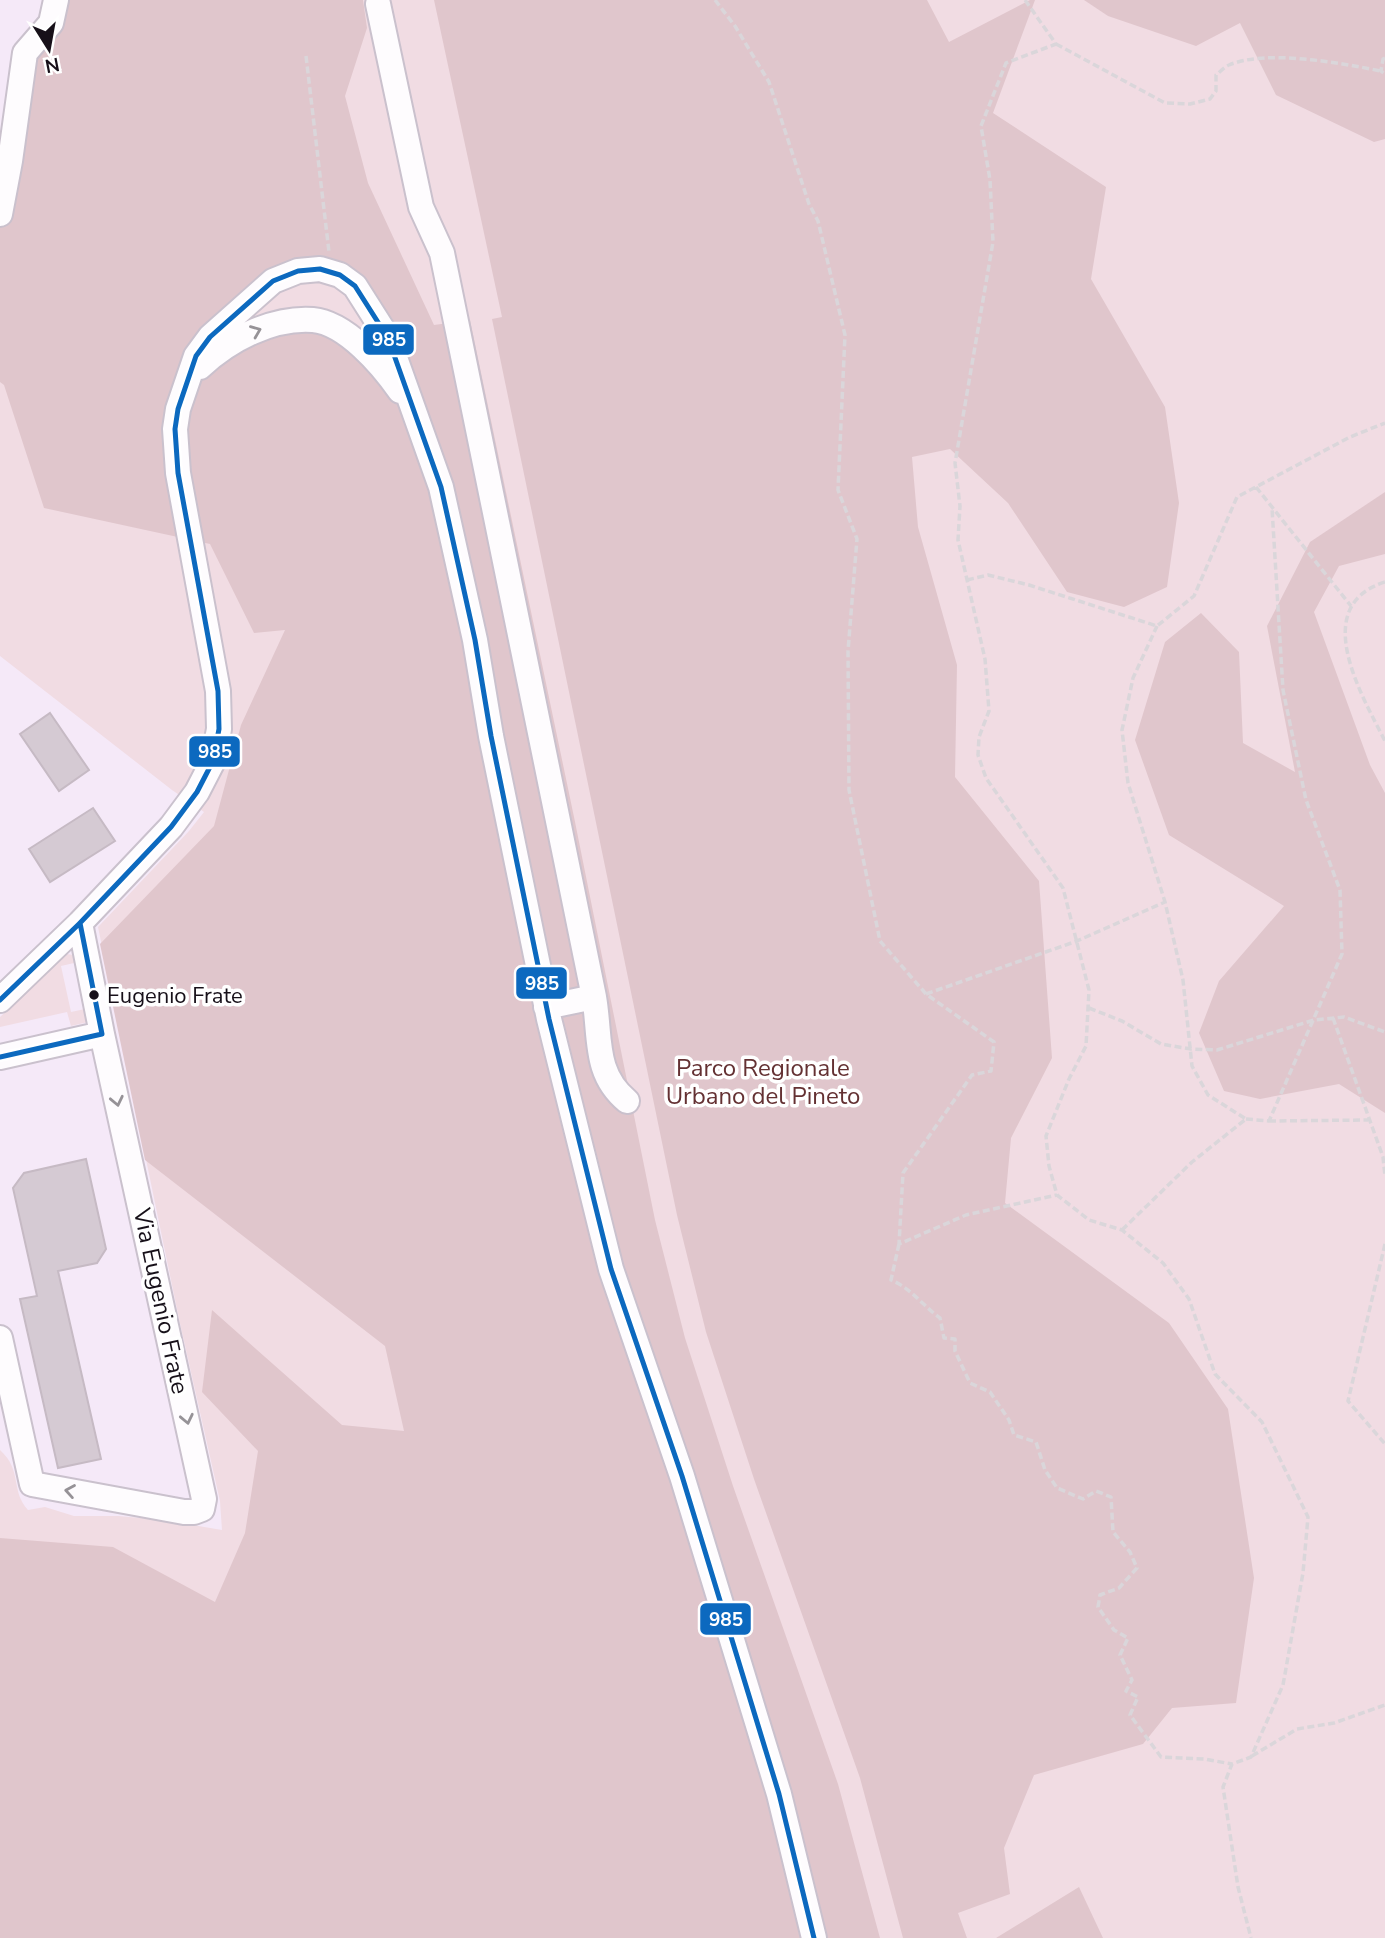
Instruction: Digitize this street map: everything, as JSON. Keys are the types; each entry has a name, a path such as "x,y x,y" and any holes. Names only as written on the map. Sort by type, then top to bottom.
{"street":[{"path":"0,214 25,52 51,23 57,0"},
{"path":"378,4 421,207 442,253 594,997 604,1071 610,1084 627,1101"},
{"path":"0,1000 80,923 171,827 197,792 212,761 218,740 216,674 188,532 175,429 178,409 196,356 210,337 273,281 298,271 320,269 340,275 355,286 388,338 418,417 440,487 475,640 491,736 546,1007 611,1269 682,1476 775,1781 814,1938"},
{"path":"185,387 199,368 231,342 269,326 291,321 315,320 343,332 362,348 388,374 418,417"},
{"name":"Via Eugenio Frate","path":"0,1338 32,1484 184,1512 194,1513 202,1509 204,1504 80,923"},
{"path":"546,1007 594,997"},
{"path":"0,1057 102,1034"}],"path":[{"path":"715,0 735,26 769,82 809,204 818,221 845,335 838,490 857,539 848,650 849,790 880,941 926,994 994,1042 991,1071 972,1075 903,1173 899,1244 891,1280 905,1286 940,1318 944,1338 955,1339 955,1351 970,1383 990,1392 1009,1420 1014,1435 1036,1442 1045,1470 1057,1488 1083,1499 1096,1492 1111,1497 1113,1532 1130,1552 1137,1568 1119,1588 1100,1595 1098,1607 1114,1630 1128,1638 1120,1655 1132,1680 1126,1691 1138,1697 1130,1715 1161,1757 1204,1759 1232,1764 1251,1757 1297,1728 1334,1723 1385,1705"},
{"path":"1025,0 1056,44 1165,103 1190,104 1210,99 1216,91 1216,75 1226,65 1252,60 1313,59 1383,72 1382,59 1385,58"},
{"path":"1056,44 1006,63 981,126 990,180 993,242 955,463 960,506 958,540 985,659 989,711 979,737 978,755 986,778 1063,888 1089,990 1086,1046 1069,1079 1046,1136 1049,1166 1057,1195 1089,1220 1122,1230 1163,1264 1189,1300 1215,1374 1262,1422 1308,1517 1303,1573 1283,1685 1251,1757"},
{"path":"306,56 331,271"},
{"path":"1368,1120 1246,1119 1208,1096 1192,1066 1183,980 1165,902 1128,783 1122,730 1133,678 1157,626 1194,596 1237,497 1350,437 1385,423"},
{"path":"1256,487 1351,606"},
{"path":"1269,1121 1342,954 1340,890 1306,800 1283,690 1272,508"},
{"path":"967,580 988,575 1029,585 1157,626"},
{"path":"1385,582 1367,587 1351,606 1343,630 1358,687 1385,741"},
{"path":"926,994 1077,941 1165,902"},
{"path":"1088,1008 1122,1021 1161,1044 1191,1049 1217,1050 1314,1020 1344,1017 1385,1032"},
{"path":"1333,1018 1382,1157 1385,1176"},
{"path":"1122,1230 1192,1162 1246,1119"},
{"path":"899,1244 966,1215 1057,1195"},
{"path":"1385,1244 1348,1401 1385,1444"},
{"path":"1232,1764 1223,1787 1238,1887 1251,1938"}],"green space":[{"path":"46,0 363,0 367,28 345,96 368,183 434,325 470,320 655,1220 685,1338 733,1486 838,1784 880,1938 0,1938 0,1538 113,1547 215,1602 245,1533 258,1451 202,1392 212,1310 342,1425 404,1431 385,1346 145,1160 100,944 214,826 241,725 285,630 254,633 210,544 44,508 4,385 0,382 0,151","holes":["323,276 347,291 387,353 350,330 257,327 210,351 289,280"]},
{"name":"Parco Regionale Urbano del Pineto","path":"71,0 1385,0 1385,1938 0,1938 0,1450 12,1465 19,1495 28,1510 45,1507 74,1516 163,1520 222,1530 220,1501 179,1319 98,927 204,812 0,656 0,236"},
{"path":"434,0 927,0 949,42 1030,0 1035,0 993,113 1106,187 1091,279 1165,407 1179,503 1167,587 1124,607 1067,592 1008,503 950,449 912,457 918,527 957,665 955,777 1039,881 1052,1058 1011,1138 1005,1203 1169,1323 1228,1409 1254,1578 1236,1703 1172,1708 1143,1744 1034,1775 1004,1848 1010,1894 958,1913 967,1938 903,1938 860,1778 754,1479 706,1332 677,1215 492,319 502,317"},
{"path":"1084,0 1385,0 1385,139 1374,142 1276,95 1240,23 1196,46 1108,16"},
{"path":"1385,492 1385,554 1339,566 1314,612 1370,765 1385,793 1385,1113 1339,1084 1260,1099 1224,1091 1199,1033 1219,981 1284,906 1169,835 1135,740 1165,642 1201,613 1239,652 1243,743 1295,772 1267,626 1310,542"},
{"path":"67,954 73,955 76,960 61,966 71,1012 85,1009 88,1022 71,1026 67,1012 0,1027 0,1017"},
{"path":"1079,1887 1103,1938 996,1938"}],"building":[{"path":"50,713 89,770 59,791 20,734"},
{"path":"93,808 115,841 50,882 29,849"},
{"path":"86,1159 106,1249 97,1263 58,1271 101,1459 58,1468 20,1299 37,1296 13,1188 24,1173"}],"transit line":[{"name":"985","path":"0,1000 80,923 171,827 197,792 213,761 219,729 218,691 178,473 175,429 178,409 196,356 210,337 273,281 298,271 320,269 340,275 355,286 388,338 441,487 475,640 491,736 549,1019 611,1269 682,1476 779,1794 814,1938"},
{"name":"985","path":"0,1057 102,1034 80,923"}],"place":[{"name":"Eugenio Frate","path":"94,995"}]}
